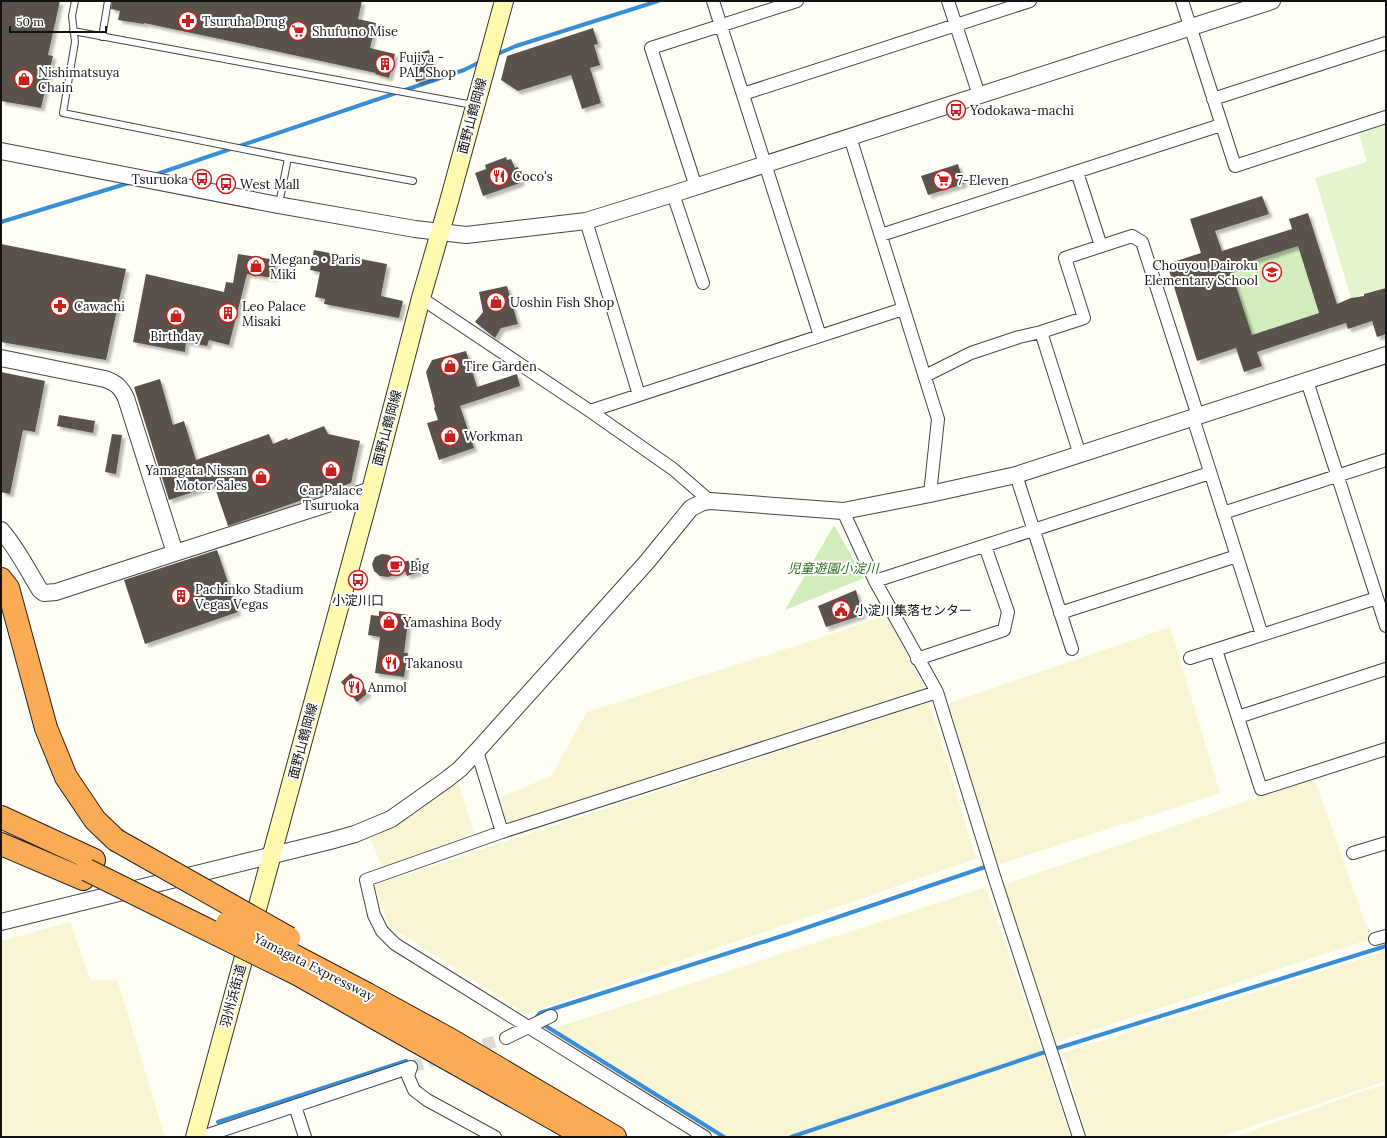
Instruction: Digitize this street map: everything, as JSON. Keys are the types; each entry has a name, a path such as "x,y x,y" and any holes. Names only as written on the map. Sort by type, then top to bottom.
{"highway":[{"path":"1,579 8,588 46,728 66,777 95,820 116,840 366,996"},
{"path":"1,817 88,870"},
{"path":"1,830 366,996 399,1001 451,1040 615,1137"},
{"path":"1,844 88,870"},
{"name":"Yamagata Expressway","path":"366,996 586,1137"}],"main road":[{"name":"面野山鶴岡線","path":"271,855 371,490 421,298 441,233 504,1"},
{"name":"羽州浜街道","path":"195,1137 271,855"}],"street":[{"path":"713,1 820,336"},
{"path":"696,187 651,48 797,1"},
{"path":"948,1 979,95"},
{"path":"743,94 1030,1"},
{"path":"1182,1 1235,166 1386,117"},
{"path":"1,151 278,205 441,233 466,235 586,221 696,187 1272,1"},
{"path":"1213,99 1386,43"},
{"path":"881,235 1221,125"},
{"path":"850,137 938,419 930,494"},
{"path":"1077,172 1101,246"},
{"path":"673,194 703,283"},
{"path":"586,221 639,395"},
{"path":"925,376 971,354 1019,337 1041,332 1084,318 1065,258 1132,236 1142,242 1196,417 1210,473 1262,635"},
{"path":"421,298 590,411 673,469 710,501"},
{"path":"590,411 903,309"},
{"path":"1041,332 1080,454"},
{"path":"1,922 355,834 391,818 460,769 646,563 691,508 703,502 710,501 843,511 930,494 1016,475 1386,355"},
{"path":"1,358 105,379 116,383 122,389 176,553"},
{"path":"1307,381 1386,626"},
{"path":"1223,513 1386,460"},
{"path":"875,581 1210,473"},
{"path":"1016,475 1072,649"},
{"path":"1,530 21,556 40,590 44,593 56,592 371,490"},
{"path":"843,511 875,581 936,692 996,883 1079,1137"},
{"path":"917,659 1004,630 1008,612 985,546"},
{"path":"1060,613 1237,556"},
{"path":"1190,658 1377,598"},
{"path":"1216,650 1260,789 1386,748"},
{"path":"1238,717 1386,669"},
{"path":"705,1137 395,944 382,931 374,915 366,880 502,832 936,692"},
{"path":"477,751 502,832"},
{"path":"1353,853 1386,843"},
{"path":"506,1038 551,1016"},
{"path":"202,1137 411,1067 408,1076 414,1090 427,1100 495,1137"},
{"path":"295,1106 306,1137"}],"lane":[{"path":"75,1 72,16 75,42 63,113 288,158 413,181"},
{"path":"102,37 108,1"},
{"path":"73,32 475,105"},
{"path":"278,205 288,158"}],"shaded area":[{"path":"887,615 925,690 504,827 494,800 551,776 587,712 792,647"},
{"path":"1170,627 1220,793 997,865 947,704"},
{"path":"929,702 976,859 526,1014 389,926 374,885"},
{"path":"1314,778 1371,939 1056,1042 1003,885"},
{"path":"458,782 474,833 382,868 371,839"},
{"path":"986,887 1071,1137 710,1137 537,1034"},
{"path":"70,922 91,981 117,979 165,1137 1,1137 1,941"},
{"path":"1386,951 1386,1081 1219,1137 1087,1137 1063,1053"},
{"path":"1386,1085 1386,1137 1235,1137 1366,1090"}],"green space":[{"path":"1386,122 1386,288 1351,298 1315,178 1367,162 1358,130"},
{"path":"1298,246 1319,313 1252,335 1230,268"},
{"name":"児童遊園小淀川","path":"834,525 864,578 785,610"}],"building":[{"path":"1,1 60,1 48,55 53,56 41,108 1,101"},
{"name":"Shufu no Mise","path":"112,1 362,1 358,19 376,23 370,48 395,54 389,78 375,74 376,73 220,39 144,23 118,20 120,11 111,9"},
{"path":"593,28 598,44 594,45 600,65 590,68 601,103 582,109 571,75 518,91 501,80 507,56"},
{"path":"429,50 436,76 416,82 409,56"},
{"name":"Coco's","path":"506,157 507,160 511,159 515,168 518,167 522,180 520,183 483,196 475,173 486,169 485,165"},
{"name":"7-Eleven","path":"958,164 964,184 928,195 921,176"},
{"path":"1262,196 1269,214 1215,231 1222,251 1292,229 1289,219 1308,213 1337,304 1351,298 1364,296 1364,294 1386,288 1386,334 1377,337 1372,321 1348,329 1346,323 1257,352 1262,366 1244,372 1236,348 1197,361 1167,264 1201,253 1190,219","holes":["1298,246 1319,313 1252,335 1230,268"]},
{"name":"Cawachi","path":"1,244 126,269 106,360 1,342"},
{"path":"314,250 387,264 381,296 403,301 399,318 324,304 325,299 315,297 320,272 310,270"},
{"name":"Birthday","path":"238,254 276,260 273,278 247,274 229,345 209,340 207,346 186,342 185,352 133,342 146,274 224,292 226,282 233,283"},
{"name":"Uoshin Fish Shop","path":"507,286 518,324 501,328 495,338 475,322 483,312 479,292"},
{"path":"466,351 477,387 517,374 520,386 460,406 474,448 439,460 427,423 438,420 426,372 432,360"},
{"path":"1,372 45,381 35,432 23,430 10,494 1,492"},
{"path":"160,379 173,425 184,421 196,460 269,434 273,444 287,438 288,440 324,426 328,434 360,441 351,483 228,526 214,485 169,500 134,387"},
{"path":"59,415 95,421 93,433 57,426"},
{"path":"112,434 122,435 116,474 105,472"},
{"name":"Pachinko Stadium Vegas Vegas","path":"217,550 238,612 145,644 124,580"},
{"name":"Big","path":"382,554 389,555 395,560 402,558 403,562 419,558 422,571 407,576 405,571 388,577 380,576 374,571 372,564 375,557"},
{"name":"小淀川集落センター","path":"856,590 863,615 826,627 818,606"},
{"path":"379,611 409,615 404,653 408,653 404,677 375,673 380,637 368,635 371,615 379,616"},
{"name":"Anmol","path":"351,673 368,693 357,702 341,682"}],"waterway":[{"path":"495,55 516,46 658,1"},
{"path":"154,175 464,70 482,61"},
{"path":"1,222 132,182"},
{"path":"534,1020 540,1013 785,935 985,867"},
{"path":"791,1137 1042,1053 1386,946"},
{"path":"541,1023 724,1137"},
{"path":"218,1122 406,1061"}],"tunnel":[{"path":"466,1050 506,1038"},
{"path":"411,1067 444,1057"}],"place":[{"name":"Tsuruha Drug","path":"188,21"},
{"name":"Shufu no Mise","path":"298,31"},
{"name":"Fujiya - PAL Shop","path":"385,64"},
{"name":"Nishimatsuya Chain","path":"24,79"},
{"name":"Yodokawa-machi","path":"956,110"},
{"name":"Coco's","path":"499,176"},
{"name":"Tsuruoka","path":"202,179"},
{"name":"7-Eleven","path":"943,180"},
{"name":"West Mall","path":"226,184"},
{"name":"Megane・Paris Miki","path":"256,266"},
{"name":"Chouyou Dairoku Elementary School","path":"1272,272"},
{"name":"Uoshin Fish Shop","path":"496,302"},
{"name":"Cawachi","path":"60,306"},
{"name":"Leo Palace Misaki","path":"228,313"},
{"name":"Birthday","path":"176,316"},
{"name":"Tire Garden","path":"450,366"},
{"name":"Workman","path":"450,436"},
{"name":"Car Palace Tsuruoka","path":"331,470"},
{"name":"Yamagata Nissan Motor Sales","path":"261,477"},
{"name":"Big","path":"396,566"},
{"name":"小淀川口","path":"358,580"},
{"name":"Pachinko Stadium Vegas Vegas","path":"181,596"},
{"name":"小淀川集落センター","path":"841,610"},
{"name":"Yamashina Body","path":"389,622"},
{"name":"Takanosu","path":"391,663"},
{"name":"Anmol","path":"354,687"}]}
